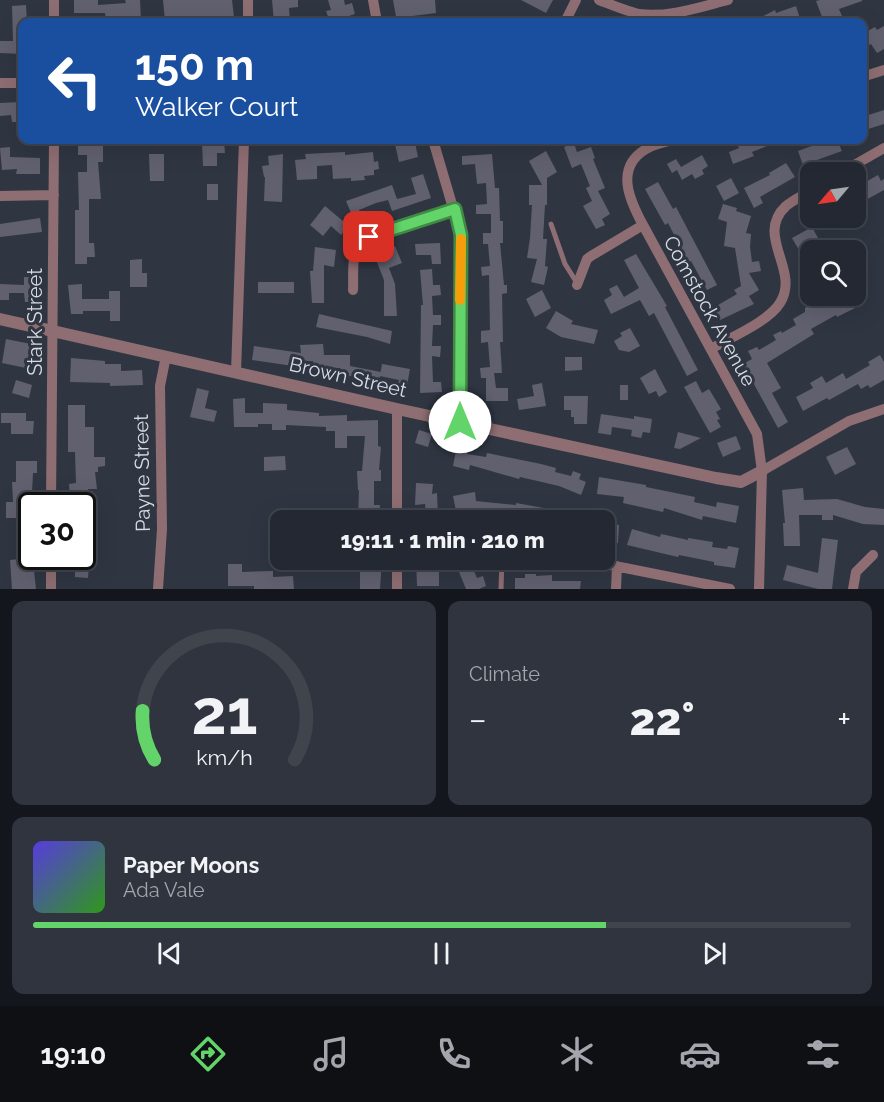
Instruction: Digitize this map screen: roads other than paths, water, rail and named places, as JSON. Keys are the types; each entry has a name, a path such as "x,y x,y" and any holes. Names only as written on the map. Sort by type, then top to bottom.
{"street":[{"path":"54,0 54,18"},
{"path":"248,0 248,18"},
{"path":"373,0 376,18"},
{"path":"567,18 576,0"},
{"path":"599,0 631,12 653,15 728,0"},
{"path":"867,75 884,70"},
{"path":"0,83 18,83"},
{"name":"Stark Street","path":"51,492 54,144"},
{"path":"236,372 244,144"},
{"path":"434,144 461,235 460,422"},
{"name":"Comstock Avenue","path":"661,144 646,149 637,157 630,169 628,192 643,225 757,434 762,471 759,589"},
{"path":"860,162 884,148"},
{"path":"0,196 54,195"},
{"path":"711,349 770,314 780,303 784,296 786,280 774,233 776,224 786,206 800,197"},
{"path":"353,290 355,251 359,242 455,209"},
{"path":"577,285 587,260 591,256 643,225"},
{"name":"Brown Street","path":"0,319 397,409 737,481 748,480 843,424 884,409"},
{"name":"Payne Street","path":"159,589 162,529 160,386 166,356"},
{"path":"397,409 397,510"},
{"path":"853,589 856,572 873,555"},
{"path":"616,589 617,566 730,589"},
{"path":"51,570 51,589"},
{"path":"397,570 397,589"}],"lane":[{"path":"551,224 566,264 577,285"},
{"path":"501,589 502,570"}]}
